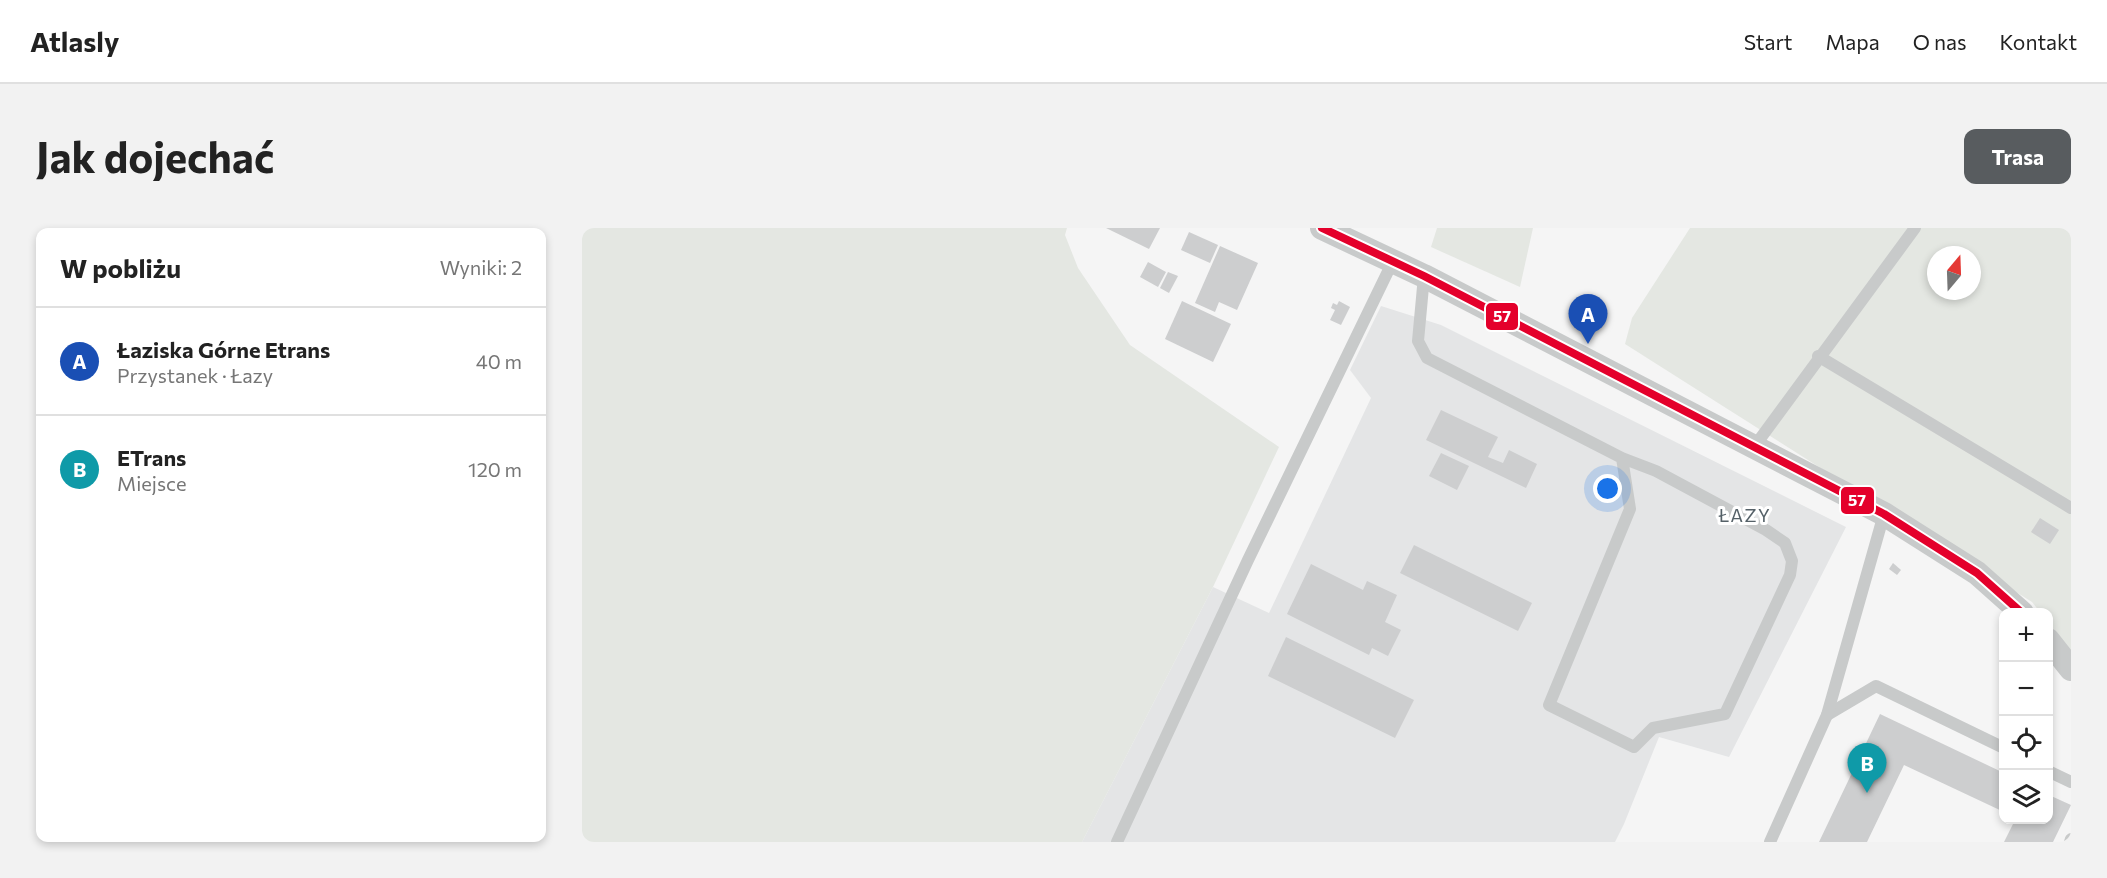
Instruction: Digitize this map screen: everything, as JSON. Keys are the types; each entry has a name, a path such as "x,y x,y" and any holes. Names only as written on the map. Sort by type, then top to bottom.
{"street":[{"path":"1322,228 1424,276 1884,514 1977,573 2017,608"},
{"path":"2053,645 2071,669"}],"lane":[{"path":"1754,447 1818,356 1915,228"},
{"path":"1118,842 1248,560 1393,261"},
{"path":"1424,276 1418,341 1427,358 1622,458 1656,471 1766,530 1785,543 1792,561 1790,575 1725,714 1653,728 1634,747 1549,705 1630,509 1622,458"},
{"path":"1818,356 2071,508"},
{"path":"1770,842 1827,715 1884,514"},
{"path":"1827,715 1876,686 1999,746"},
{"path":"2053,773 2071,782"}],"shaded area":[{"path":"582,228 1067,228 1065,235 1078,268 1130,345 1279,447 1213,587 1082,842 582,842"},
{"path":"1437,228 1533,228 1520,287 1431,247"},
{"path":"1690,228 2071,228 2071,653 2053,629 2053,608 2037,608 2032,602 1625,344 1632,318"},
{"path":"1381,306 1441,325 1846,527 1729,757 1659,737 1615,842 1082,842 1213,587 1269,613 1371,398 1350,370"}],"building":[{"path":"1106,228 1160,228 1149,249"},
{"path":"1189,232 1218,245 1210,263 1181,250"},
{"path":"1220,246 1258,263 1237,310 1219,302 1215,312 1195,303"},
{"path":"1148,262 1166,272 1158,287 1140,277"},
{"path":"1168,272 1178,276 1169,293 1160,288"},
{"path":"1182,301 1231,324 1213,362 1165,339"},
{"path":"1339,301 1350,307 1341,325 1330,320 1335,310 1331,308 1333,303 1337,305"},
{"path":"1441,410 1498,437 1488,457 1503,463 1509,450 1537,464 1526,488 1426,440"},
{"path":"1441,453 1469,466 1457,490 1429,476"},
{"path":"2040,518 2059,530 2050,544 2031,532"},
{"path":"1414,545 1532,603 1518,631 1400,573"},
{"path":"1893,563 1901,570 1897,575 1889,569"},
{"path":"1311,564 1363,590 1367,581 1397,595 1385,622 1401,630 1388,656 1372,648 1369,655 1287,614"},
{"path":"1286,637 1414,700 1395,738 1268,676"},
{"path":"1880,714 1999,771 1999,810 1904,765 1867,842 1819,842"},
{"path":"2053,797 2071,805 2053,842 2004,842 2013,824 2053,824"}],"transit line":[{"name":"57","path":"1322,228 1424,276 1884,514 1977,573 2016,608"}],"place":[{"name":"Łaziska Górne Etrans","path":"1588,344"},
{"name":"ETrans","path":"1867,793"}],"district":[{"name":"ŁAZY","path":"1745,515"}]}
